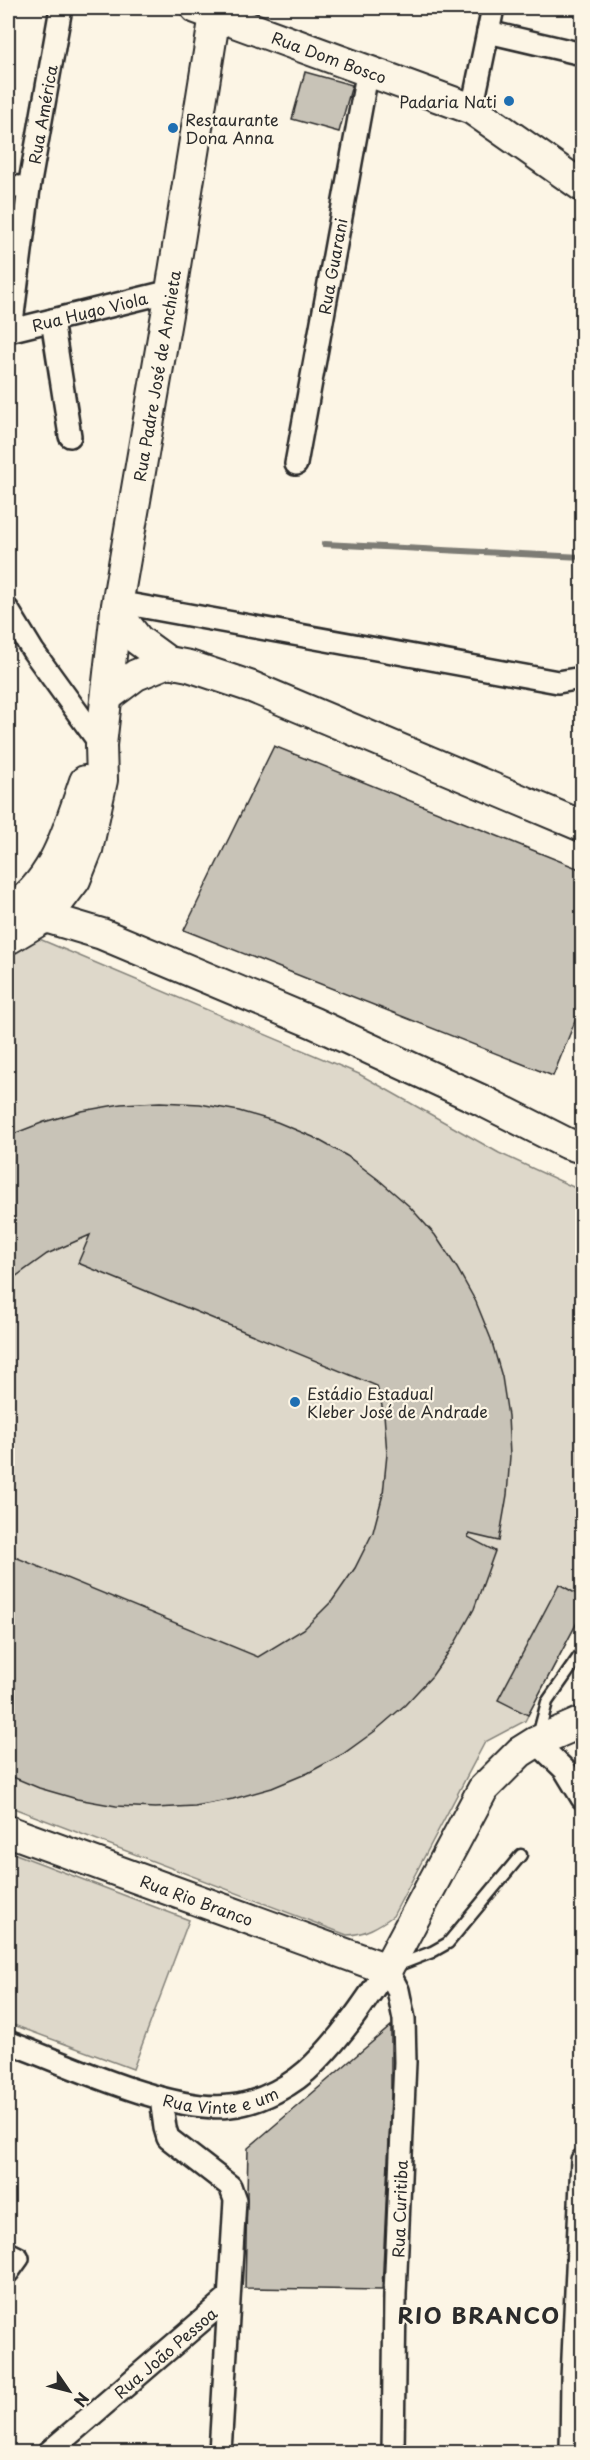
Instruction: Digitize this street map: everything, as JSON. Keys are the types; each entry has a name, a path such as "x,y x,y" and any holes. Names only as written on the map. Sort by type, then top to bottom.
{"street":[{"name":"Rua América","path":"9,331 29,188 61,8"},
{"path":"472,109 493,8"},
{"name":"Rua Dom Bosco","path":"209,10 472,109 582,186"},
{"name":"Rua Padre José de Anchieta","path":"101,745 117,606 171,291 209,10"},
{"path":"488,32 582,54"},
{"name":"Rua Guarani","path":"296,464 368,69"},
{"path":"8,186 29,188"},
{"name":"Rua Hugo Viola","path":"9,331 171,291"},
{"path":"52,320 70,436"},
{"path":"117,606 138,640 168,662 189,666 252,687 582,826"},
{"path":"117,606 558,682 582,678"},
{"path":"8,610 33,651 101,745 102,780 87,850 75,880 45,917 8,939"},
{"path":"108,696 136,675 168,662"},
{"path":"8,911 37,888 57,856 87,773 101,745"},
{"path":"45,917 102,934 314,1023 439,1080 566,1143 582,1148"},
{"path":"387,1969 483,1789 513,1758 536,1742 577,1726"},
{"path":"536,1742 565,1770 582,1798"},
{"name":"Rua Rio Branco","path":"8,1831 387,1969"},
{"name":"Rua Vinte e um","path":"8,2042 161,2098 191,2104 229,2107 262,2098 313,2065 365,2002 387,1969"},
{"name":"Rua Curitiba","path":"387,1969 398,1990 404,2019 405,2062 395,2294 393,2452"},
{"path":"161,2098 168,2138 230,2186 235,2200 227,2299 220,2452"},
{"path":"571,2452 577,2380 582,2160"},
{"name":"Rua João Pessoa","path":"49,2452 227,2299"}],"lane":[{"path":"536,1742 547,1702 582,1652"},
{"path":"387,1969 432,1952 448,1942 521,1855"}],"shaded area":[{"name":"Estádio Estadual Kleber José de Andrade","path":"37,938 359,1074 499,1153 582,1191 582,1613 525,1721 485,1742 393,1916 365,1932 347,1935 8,1806 8,953"},
{"path":"8,1851 189,1920 133,2069 8,2023"}],"building":[{"path":"305,72 352,85 339,132 292,119"},
{"path":"274,746 582,870 582,1004 553,1076 184,930"},
{"path":"160,1102 200,1104 239,1111 277,1122 313,1137 347,1156 409,1206 435,1235 457,1268 476,1302 491,1339 502,1377 508,1416 510,1456 507,1495 499,1541 469,1534 468,1537 495,1551 474,1609 455,1643 432,1676 405,1705 343,1754 308,1773 272,1788 233,1799 195,1806 155,1808 116,1806 77,1799 39,1788 8,1775 8,1554 258,1657 304,1629 332,1601 355,1568 373,1532 383,1494 387,1454 384,1414 377,1386 78,1263 90,1235 47,1254 8,1282 8,1136 82,1111 121,1104"},
{"path":"559,1584 582,1597 582,1613 528,1715 498,1700"},
{"path":"391,2026 391,2096 382,2290 245,2288 248,2148"}],"waterway":[{"path":"324,544 582,557"}],"place":[{"name":"Padaria Nati","path":"509,101"},
{"name":"Restaurante Dona Anna","path":"173,128"},
{"name":"Estádio Estadual Kleber José de Andrade","path":"295,1402"}],"district":[{"name":"RIO BRANCO","path":"479,2314"}]}
